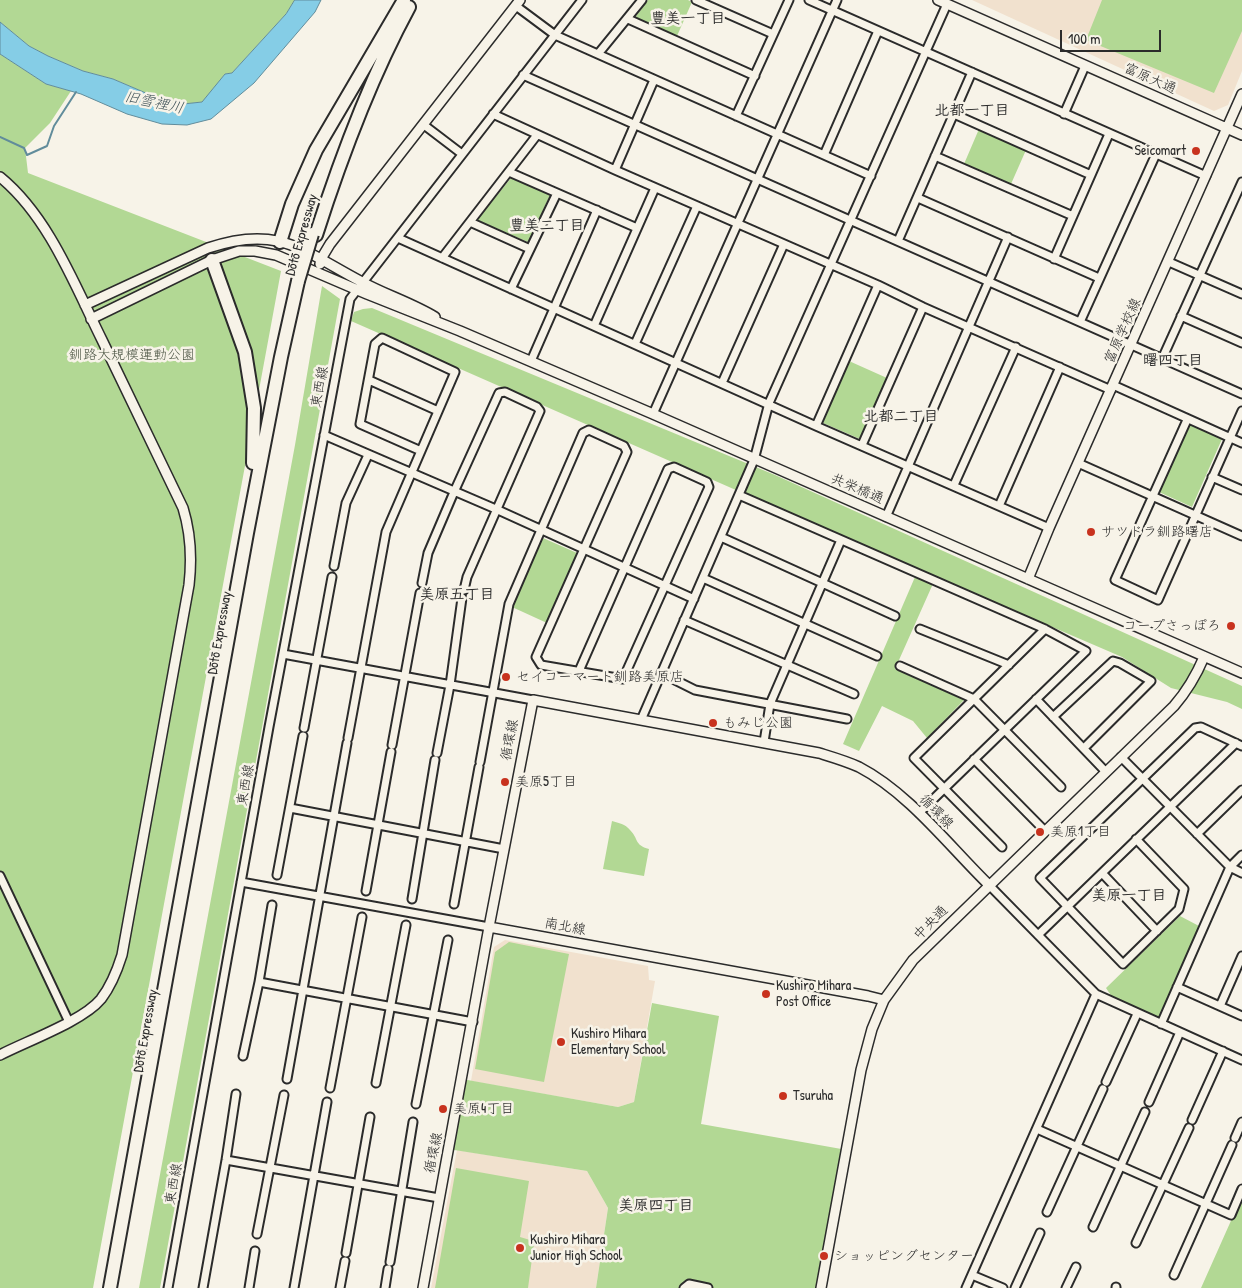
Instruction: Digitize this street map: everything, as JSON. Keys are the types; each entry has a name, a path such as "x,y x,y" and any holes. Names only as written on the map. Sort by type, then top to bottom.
{"highway":[{"name":"Dōtō Expressway","path":"110,1288 280,357 339,153 358,104 406,0"},
{"path":"280,242 292,204 316,150 406,0"},
{"name":"Dōtō Expressway","path":"314,235 343,154 380,66 413,0"},
{"path":"210,254 245,352 254,408 254,453 247,533"},
{"name":"Dōtō Expressway","path":"114,1288 301,282"}],"street":[{"name":"東西線","path":"168,1288 241,882 350,299 582,0"},
{"path":"598,54 642,0"},
{"path":"696,0 773,34"},
{"path":"736,116 789,0"},
{"path":"809,0 1206,176"},
{"path":"653,414 837,0"},
{"name":"富原大通","path":"938,0 1242,135"},
{"path":"318,272 321,259 330,244 518,3 555,35 871,176"},
{"path":"642,720 754,460 769,403 947,4"},
{"path":"628,19 755,76"},
{"path":"824,155 878,31"},
{"path":"1064,114 1085,66"},
{"path":"898,241 972,72"},
{"path":"524,75 1242,394"},
{"path":"615,170 654,80"},
{"name":"富原学校線","path":"1028,579 1242,94"},
{"path":"493,114 655,188 878,285 923,307 1242,443"},
{"path":"954,114 1091,175"},
{"path":"424,125 462,154"},
{"path":"1054,258 1109,134"},
{"path":"442,258 538,135"},
{"path":"1080,322 1156,154"},
{"path":"935,156 1073,216"},
{"path":"509,172 637,228"},
{"path":"0,177 20,196 40,223 85,305 183,508 188,525 191,553 191,571 122,955 116,973 100,1000 88,1012 0,1055"},
{"path":"1162,359 1242,182"},
{"path":"594,326 655,188"},
{"path":"511,289 557,193"},
{"path":"918,198 1099,278"},
{"path":"635,344 697,206"},
{"path":"531,361 597,210"},
{"path":"470,222 530,249"},
{"path":"886,517 1008,237"},
{"path":"91,319 192,269 229,241 252,238 296,246 321,259 360,286"},
{"path":"398,238 769,403 816,426 1049,528"},
{"path":"276,255 280,242"},
{"path":"722,383 784,244"},
{"path":"85,305 186,258 239,251 255,251 276,255 360,286"},
{"path":"186,258 192,269"},
{"path":"1168,262 1242,293"},
{"path":"150,274 156,286"},
{"path":"816,426 878,285"},
{"name":"共栄橋通","path":"360,286 426,311 460,331 653,414 1242,674"},
{"path":"862,445 923,307"},
{"path":"1181,316 1242,342"},
{"path":"287,1078 386,532 421,452 454,372 382,338 375,344 360,424 421,452"},
{"path":"954,485 1016,347"},
{"path":"999,506 1060,367"},
{"path":"369,380 438,411"},
{"path":"422,582 428,553 454,492 499,393 505,392 537,407 540,412 467,577 464,590"},
{"path":"1187,420 1115,580 1158,600 1242,411"},
{"path":"454,904 509,604 539,530 583,433 588,430 624,446 627,452 536,657 541,665 623,679 708,487 707,482 674,467 668,469 579,671"},
{"path":"324,435 498,510 694,598"},
{"path":"334,566 346,504 368,455"},
{"path":"1078,463 1242,536"},
{"path":"1212,477 1242,490"},
{"path":"739,495 1045,629 1086,651 919,813"},
{"path":"721,537 894,616"},
{"path":"764,742 770,704 842,540"},
{"path":"304,728 332,577"},
{"path":"703,578 877,656"},
{"path":"366,892 420,593"},
{"path":"412,899 422,832 450,685 462,598"},
{"path":"684,620 854,694"},
{"path":"920,629 1009,665"},
{"path":"1002,848 914,758 1045,629"},
{"path":"283,654 533,700"},
{"name":"中央通","path":"821,1288 861,1070 875,1019 884,1000 913,960 1174,706 1188,690 1198,673 1204,657"},
{"path":"1053,717 1113,661 1120,662 1151,682 1084,748"},
{"path":"900,666 974,699 1061,787"},
{"path":"661,674 696,690 847,719"},
{"path":"1036,699 1106,772"},
{"name":"循環線","path":"423,1288 489,927 533,700 819,752 859,767 892,788 919,813 989,886"},
{"path":"1038,935 1067,907 1102,874 1136,839 1170,806 1239,744 1201,727 1195,728 1040,878 1067,907 1123,964 1179,909 1184,889 1136,839"},
{"path":"277,875 303,736"},
{"path":"1121,757 1230,867 1242,873"},
{"path":"974,759 1045,831"},
{"path":"1197,834 1242,790"},
{"path":"290,808 504,848"},
{"path":"1161,1024 1230,867 1242,855"},
{"path":"1102,874 1157,932"},
{"path":"0,876 69,1022"},
{"name":"南北線","path":"241,882 884,1000"},
{"path":"989,886 1096,994 1242,1060"},
{"path":"244,1056 272,905"},
{"path":"330,1088 362,917"},
{"path":"376,1083 406,925"},
{"path":"416,1104 448,940"},
{"path":"1220,1006 1242,956"},
{"path":"259,982 473,1022"},
{"path":"1177,987 1242,1016"},
{"path":"966,1288 1096,994"},
{"path":"1048,1212 1137,1014"},
{"path":"1149,1102 1180,1032"},
{"path":"1192,1120 1223,1051"},
{"path":"203,1288 236,1094"},
{"path":"258,1234 284,1095"},
{"path":"294,1288 327,1102"},
{"path":"1093,1227 1144,1112"},
{"path":"340,1288 370,1117"},
{"path":"385,1288 403,1192 413,1122"},
{"path":"1235,1138 1242,1122"},
{"path":"1037,1128 1231,1215 1242,1189"},
{"path":"1136,1243 1189,1128"},
{"path":"1174,1275 1232,1146"},
{"path":"226,1160 439,1198"},
{"path":"1015,1288 1040,1232"},
{"path":"249,1288 255,1251"},
{"path":"1066,1288 1076,1267"},
{"path":"972,1275 1003,1288"},
{"path":"684,1288 689,1284 708,1288"}],"shaded area":[{"path":"972,0 1242,0 1242,71 1228,105 1214,111"},
{"name":"Kushiro Mihara Elementary School","path":"505,940 648,966 649,980 655,981 634,1102 618,1107 471,1081 494,947"},
{"name":"Kushiro Mihara Junior High School","path":"457,1150 587,1171 608,1208 596,1288 431,1288"}],"green space":[{"path":"0,0 295,0 286,14 232,73 225,74 203,102 174,105 113,79 83,71 29,46 0,22"},
{"path":"648,0 688,0 692,2 677,36 637,19 636,16"},
{"path":"1102,0 1242,0 1242,31 1214,93 1086,40"},
{"name":"釧路大規模運動公園","path":"0,54 46,84 71,91 50,123 25,148 28,173 281,271 93,1288 0,1288"},
{"path":"979,129 1026,150 1011,184 964,164"},
{"path":"511,178 550,195 528,242 477,220"},
{"path":"322,286 340,299 160,1288 139,1288 295,445"},
{"path":"372,308 775,475 1242,686 1242,709 1227,702 1171,688 1122,657 936,577 895,669 964,700 927,738 913,721 882,706 859,751 843,744 918,570 351,321 354,312"},
{"path":"849,361 887,378 860,439 823,423"},
{"path":"1190,424 1222,439 1192,507 1159,492"},
{"path":"543,538 577,553 547,623 512,607"},
{"path":"612,821 626,826 641,846 649,849 644,876 603,869"},
{"path":"1180,916 1199,926 1159,1018 1112,997 1106,988"},
{"path":"509,942 569,954 544,1082 475,1069 495,952"},
{"path":"652,1003 719,1016 701,1124 847,1150 821,1288 708,1288 689,1284 684,1288 596,1288 608,1208 587,1171 448,1149 462,1079 618,1107 634,1102"},
{"path":"456,1168 529,1181 520,1237 530,1240 534,1244 528,1288 435,1288"},
{"path":"1242,1196 1242,1288 1201,1288"}],"water":[{"name":"旧雪裡川","path":"295,0 321,0 315,12 254,83 211,119 187,125 162,124 127,114 81,94 46,84 0,54 0,22 29,46 83,71 113,79 174,105 202,102 225,74 232,73 286,14"}],"waterway":[{"path":"0,137 24,148 27,155 47,146 54,126 76,92"}],"place":[{"name":"Seicomart","path":"1196,151"},
{"name":"サツドラ釧路曙店","path":"1091,532"},
{"name":"コープさっぽろ","path":"1231,626"},
{"name":"セイコーマート釧路美原店","path":"506,677"},
{"name":"もみじ公園","path":"713,723"},
{"name":"美原5丁目","path":"505,782"},
{"name":"美原1丁目","path":"1040,832"},
{"name":"Kushiro Mihara Post Office","path":"766,994"},
{"name":"Kushiro Mihara Elementary School","path":"561,1042"},
{"name":"Tsuruha","path":"783,1096"},
{"name":"美原4丁目","path":"443,1109"},
{"name":"Kushiro Mihara Junior High School","path":"520,1248"},
{"name":"ショッピングセンター","path":"824,1256"}],"district":[{"name":"豊美一丁目","path":"688,19"},
{"name":"北都一丁目","path":"972,111"},
{"name":"豊美二丁目","path":"547,226"},
{"name":"曙四丁目","path":"1173,361"},
{"name":"北都二丁目","path":"901,417"},
{"name":"美原五丁目","path":"457,595"},
{"name":"美原一丁目","path":"1129,896"},
{"name":"美原四丁目","path":"656,1206"}]}
